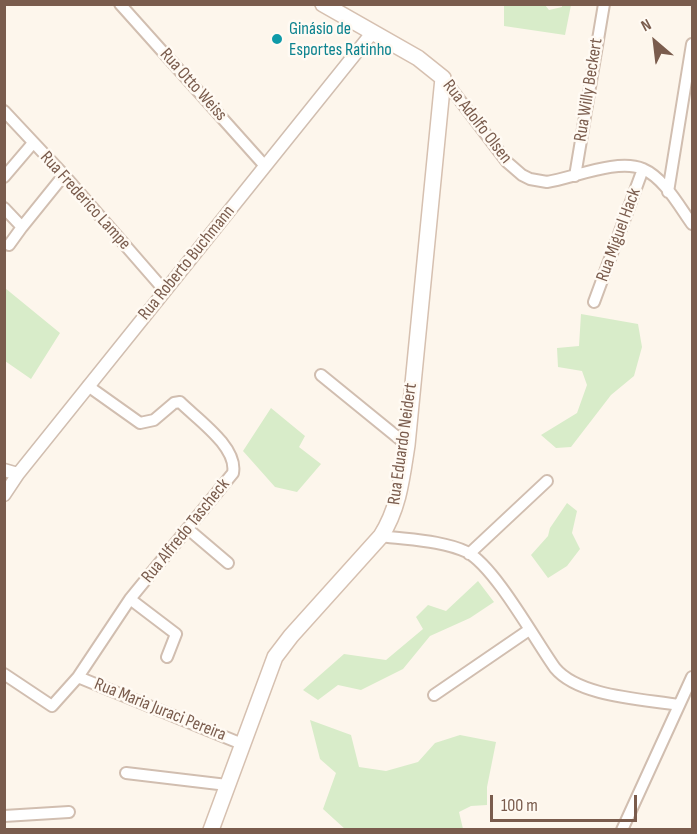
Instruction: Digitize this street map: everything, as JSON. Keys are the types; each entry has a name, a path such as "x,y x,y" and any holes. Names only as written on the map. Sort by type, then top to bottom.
{"main road":[{"name":"Rua Adolfo Olsen","path":"323,4 429,65 443,78"},
{"name":"Rua Eduardo Neidert","path":"211,830 270,669 282,647 381,536 396,505 406,446 443,78"}],"street":[{"name":"Rua Otto Weiss","path":"120,4 265,166"},
{"name":"Rua Willy Beckert","path":"575,176 604,4"},
{"name":"Rua Roberto Buchmann","path":"4,495 88,386 372,33"},
{"path":"668,192 693,44"},
{"name":"Rua Adolfo Olsen","path":"443,78 502,156 522,175 538,182 547,182 624,166 643,169"},
{"name":"Rua Frederico Lampe","path":"4,111 64,175 165,291"},
{"path":"4,177 33,143"},
{"path":"643,169 658,180 693,224"},
{"name":"Rua Miguel Hack","path":"594,302 643,169"},
{"path":"9,245 64,175"},
{"path":"4,208 22,227"},
{"path":"321,375 406,446"},
{"name":"Rua Alfredo Tascheck","path":"4,674 52,706 78,677 130,599 233,473 234,465 231,454 180,402 174,403 154,420 140,423 88,386"},
{"path":"4,470 18,474"},
{"path":"470,554 547,481"},
{"path":"188,530 228,563"},
{"path":"381,536 449,546 470,554 488,571 555,668 569,681 607,693 680,705"},
{"path":"130,599 176,634 167,657"},
{"path":"434,694 529,630"},
{"name":"Rua Maria Juraci Pereira","path":"78,677 242,744"},
{"path":"622,830 693,677"},
{"path":"126,773 227,785"},
{"path":"4,816 69,812"}],"green space":[{"path":"504,5 545,5 549,10 562,7 562,5 571,5 565,35 504,26"},
{"path":"5,288 60,333 31,379 5,361"},
{"path":"581,314 638,324 642,347 634,376 611,395 571,447 556,448 541,435 577,413 587,385 582,371 558,367 557,348 579,346"},
{"path":"271,408 305,436 299,447 321,464 297,492 275,487 243,451"},
{"path":"567,503 577,511 572,533 580,549 567,566 548,578 531,555 548,536 550,528"},
{"path":"478,581 494,602 470,618 430,636 403,669 361,690 338,685 318,700 303,690 344,654 386,660 423,629 416,617 428,605 446,611"},
{"path":"310,720 351,735 359,767 386,771 418,762 435,743 460,735 496,742 487,787 487,805 471,806 459,812 463,829 345,829 323,809 336,773 320,759"}],"place":[{"name":"Ginásio de Esportes Ratinho","path":"277,39"}]}
